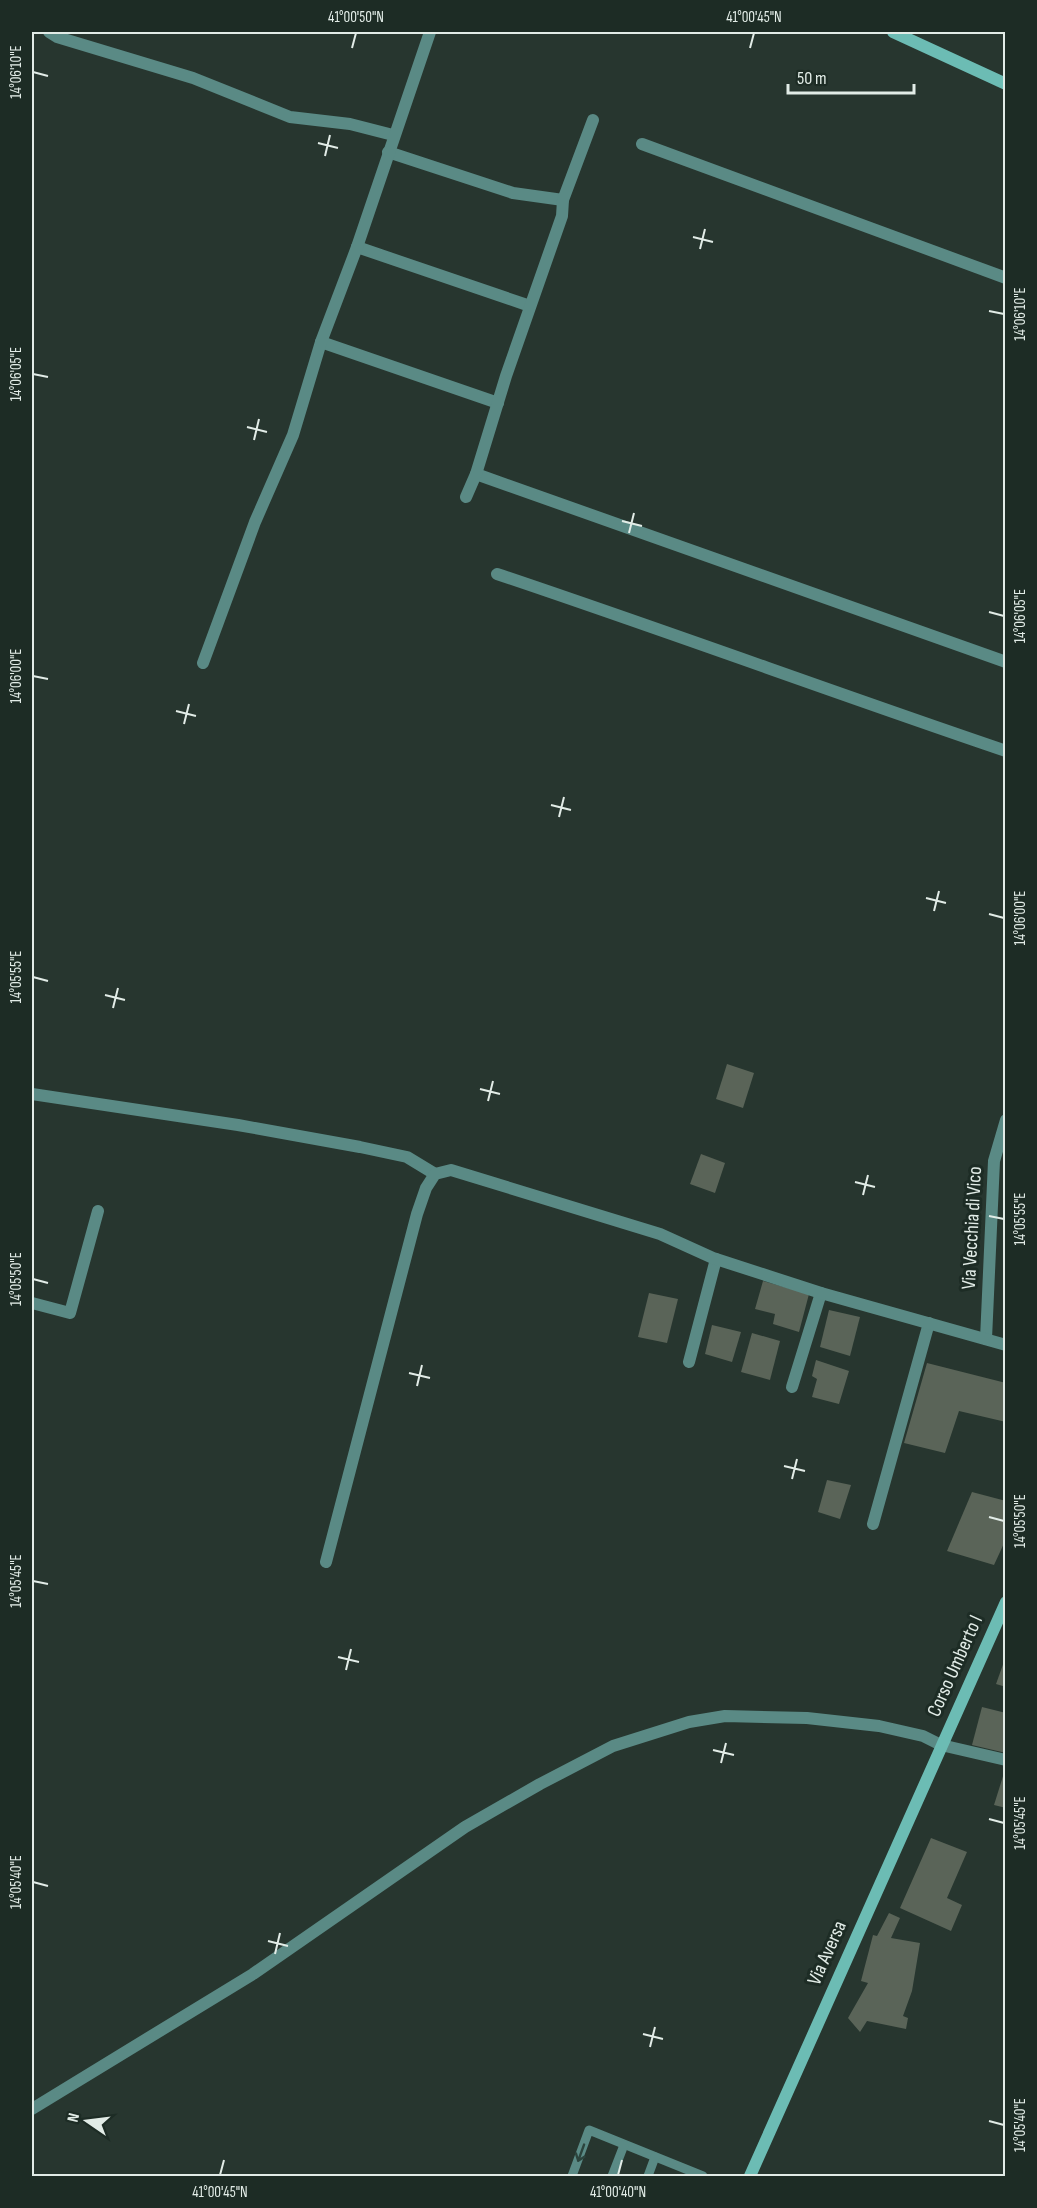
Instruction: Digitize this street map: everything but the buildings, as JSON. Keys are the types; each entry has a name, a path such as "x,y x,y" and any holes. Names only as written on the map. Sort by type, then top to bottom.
{"main road":[{"path":"893,32 1005,84"},
{"name":"Corso Umberto I","path":"941,1745 1005,1602"},
{"name":"Via Aversa","path":"750,2176 941,1745"}],"street":[{"path":"49,32 57,37 193,78 290,117 350,124 393,135"},
{"path":"203,663 255,522 293,435 321,342 357,247 393,135 430,32"},
{"path":"466,497 476,474 530,306 562,216 563,200 593,120"},
{"path":"642,144 1005,278"},
{"path":"388,152 513,193 563,200"},
{"path":"357,247 530,306"},
{"path":"321,342 498,403"},
{"path":"476,474 1005,662"},
{"path":"496,574 636,620 690,642 1005,751"},
{"path":"32,1094 238,1125 360,1147 407,1157 435,1174"},
{"name":"Via Vecchia di Vico","path":"986,1339 994,1161 1005,1120"},
{"path":"326,1562 417,1214 426,1188 435,1174 451,1170 568,1204 660,1234 716,1259 821,1293 1005,1345"},
{"path":"32,1303 70,1313 98,1211"},
{"path":"689,1362 716,1259"},
{"path":"792,1387 821,1293"},
{"path":"873,1524 929,1323"},
{"path":"32,2109 253,1974 465,1827 613,1746 688,1722 725,1716 807,1718 879,1726 923,1736 941,1745 1005,1760"}],"lane":[{"path":"572,2176 589,2130 690,2174 704,2176"},
{"path":"612,2176 624,2145"},
{"path":"648,2176 655,2157"}]}
